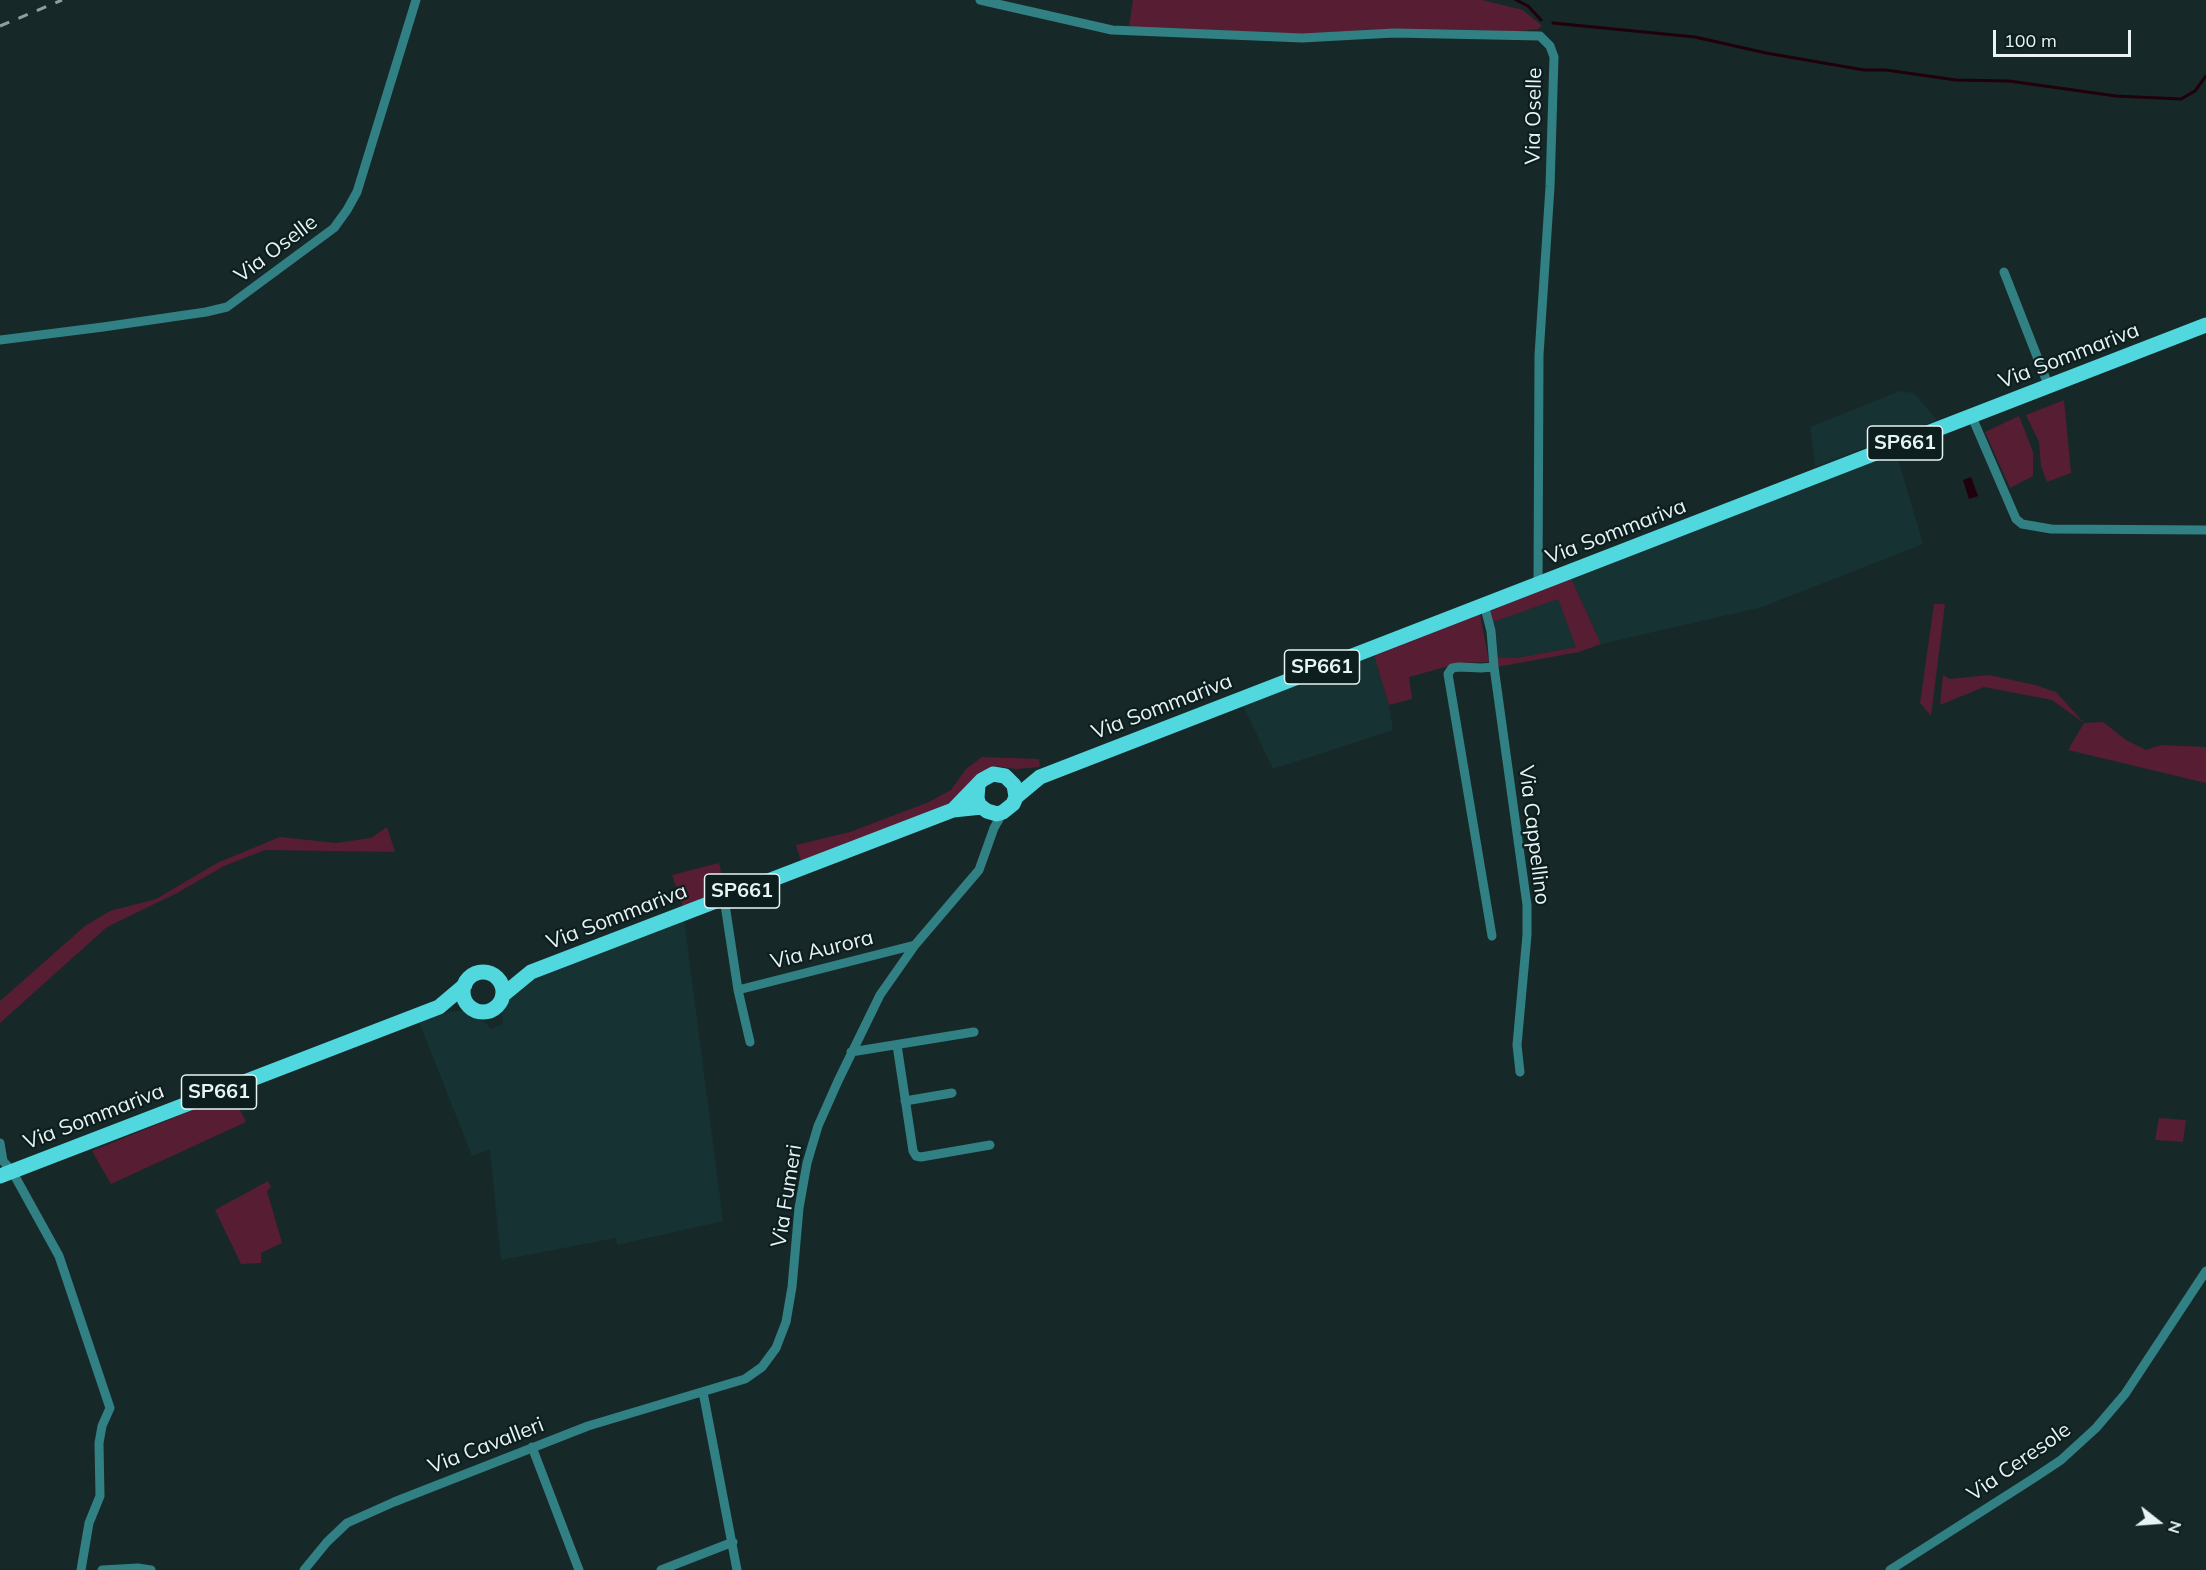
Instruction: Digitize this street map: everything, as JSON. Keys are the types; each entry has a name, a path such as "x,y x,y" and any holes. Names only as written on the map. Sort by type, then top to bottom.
{"main road":[{"name":"Via Sommariva","path":"1016,797 1040,777 2206,325"},
{"path":"993,774 1007,778 1014,784 1016,797 1009,809 997,814 984,809 977,798 978,785 993,774"},
{"name":"Via Sommariva","path":"1007,778 1040,777"},
{"name":"Via Sommariva","path":"953,810 978,785"},
{"name":"Via Sommariva","path":"492,974 531,972 953,810 984,809"},
{"path":"485,972 492,974 501,982 503,995 491,1010 472,1008 464,998 465,985 473,975 485,972"},
{"name":"Via Sommariva","path":"503,995 531,972"},
{"name":"Via Sommariva","path":"6,1174 439,1007 465,985"},
{"name":"Via Sommariva","path":"439,1007 472,1008"}],"street":[{"name":"Via Oselle","path":"0,340 104,327 227,307 334,228 357,192 416,0"},
{"name":"Via Oselle","path":"980,0 1112,30 1302,38 1394,33 1540,36 1550,46 1554,57 1551,180 1539,355 1538,585"},
{"path":"2004,272 2049,387"},
{"path":"1972,417 2016,519 2022,524 2051,529 2206,530"},
{"name":"Via Cappellino","path":"1484,604 1491,631 1527,904 1527,935 1517,1045 1520,1072"},
{"path":"1491,936 1448,674 1452,668 1494,667"},
{"path":"984,809 994,828"},
{"name":"Via Fumeri","path":"703,1392 745,1379 762,1367 776,1348 786,1322 792,1287 799,1208 807,1163 818,1126 851,1052 880,995 915,945 979,870 994,828 1003,812"},
{"path":"724,898 738,990 750,1042"},
{"name":"Via Aurora","path":"738,990 915,945"},
{"path":"851,1052 974,1032"},
{"path":"897,1045 913,1151 916,1156 990,1146"},
{"path":"905,1101 952,1094"},
{"path":"0,1143 6,1174 59,1256 110,1408 102,1426 99,1443 100,1496 89,1523 81,1570"},
{"name":"Via Ceresole","path":"1890,1570 2061,1460 2096,1428 2125,1394 2206,1271"},
{"path":"703,1392 737,1570"},
{"name":"Via Cavalleri","path":"304,1570 327,1542 347,1523 394,1502 588,1426 703,1392"},
{"path":"532,1447 579,1570"},
{"path":"662,1570 733,1542"},
{"path":"102,1570 138,1568 151,1570"}],"shaded area":[{"path":"1133,0 1482,0 1523,10 1542,26 1538,29 1510,32 1302,34 1129,27"},
{"path":"1900,391 1914,393 1937,420 1815,467 1810,427"},
{"path":"2064,400 2071,473 2047,482 2041,466 2039,442 2026,415"},
{"path":"2019,416 2033,452 2033,476 2010,488 1985,432"},
{"path":"1896,452 1923,544 1762,607 1601,644 1571,578"},
{"path":"1971,477 1978,496 1969,499 1963,480"},
{"path":"1571,578 1601,644 1579,652 1497,667 1497,657 1517,658 1576,647 1558,599 1493,622 1491,610"},
{"path":"1558,598 1576,647 1517,658 1497,657 1493,622"},
{"path":"1934,604 1945,604 1931,716 1920,703"},
{"path":"1480,614 1489,662 1460,663 1409,677 1412,699 1389,705 1374,655"},
{"path":"1374,655 1389,705 1393,730 1273,769 1243,706"},
{"path":"1943,675 1950,679 1989,675 2056,692 2084,723 2052,700 1984,687 1940,705"},
{"path":"2103,722 2126,740 2146,750 2161,745 2206,747 2206,783 2068,750 2084,723"},
{"path":"982,757 1039,759 1040,767 1016,769 995,766 977,774 964,792 944,807 801,861 796,845 850,832 929,802 951,790 966,769"},
{"path":"387,827 395,852 265,850 224,866 179,892 107,927 0,1023 0,1001 85,926 110,911 156,899 219,862 280,837 336,843 371,838"},
{"path":"719,863 725,891 683,907 672,875"},
{"path":"684,919 723,1221 617,1245 616,1238 501,1260 490,1150 472,1156 419,1022 439,1014 464,1010 486,1023 491,1029 503,1024 502,1009 509,995 521,985 552,970"},
{"path":"232,1094 246,1122 111,1184 92,1151"},
{"path":"2159,1118 2186,1120 2183,1142 2155,1140"},
{"path":"268,1181 271,1187 267,1191 282,1243 261,1253 261,1263 241,1264 215,1210"}],"waterway":[{"path":"1516,0 1528,6 1541,20"},
{"path":"1553,23 1695,37 1766,53 1864,70 1886,70 1956,80 2009,81 2116,96 2181,99 2195,91 2206,76"}],"railway":[{"path":"0,26 62,0"}]}
